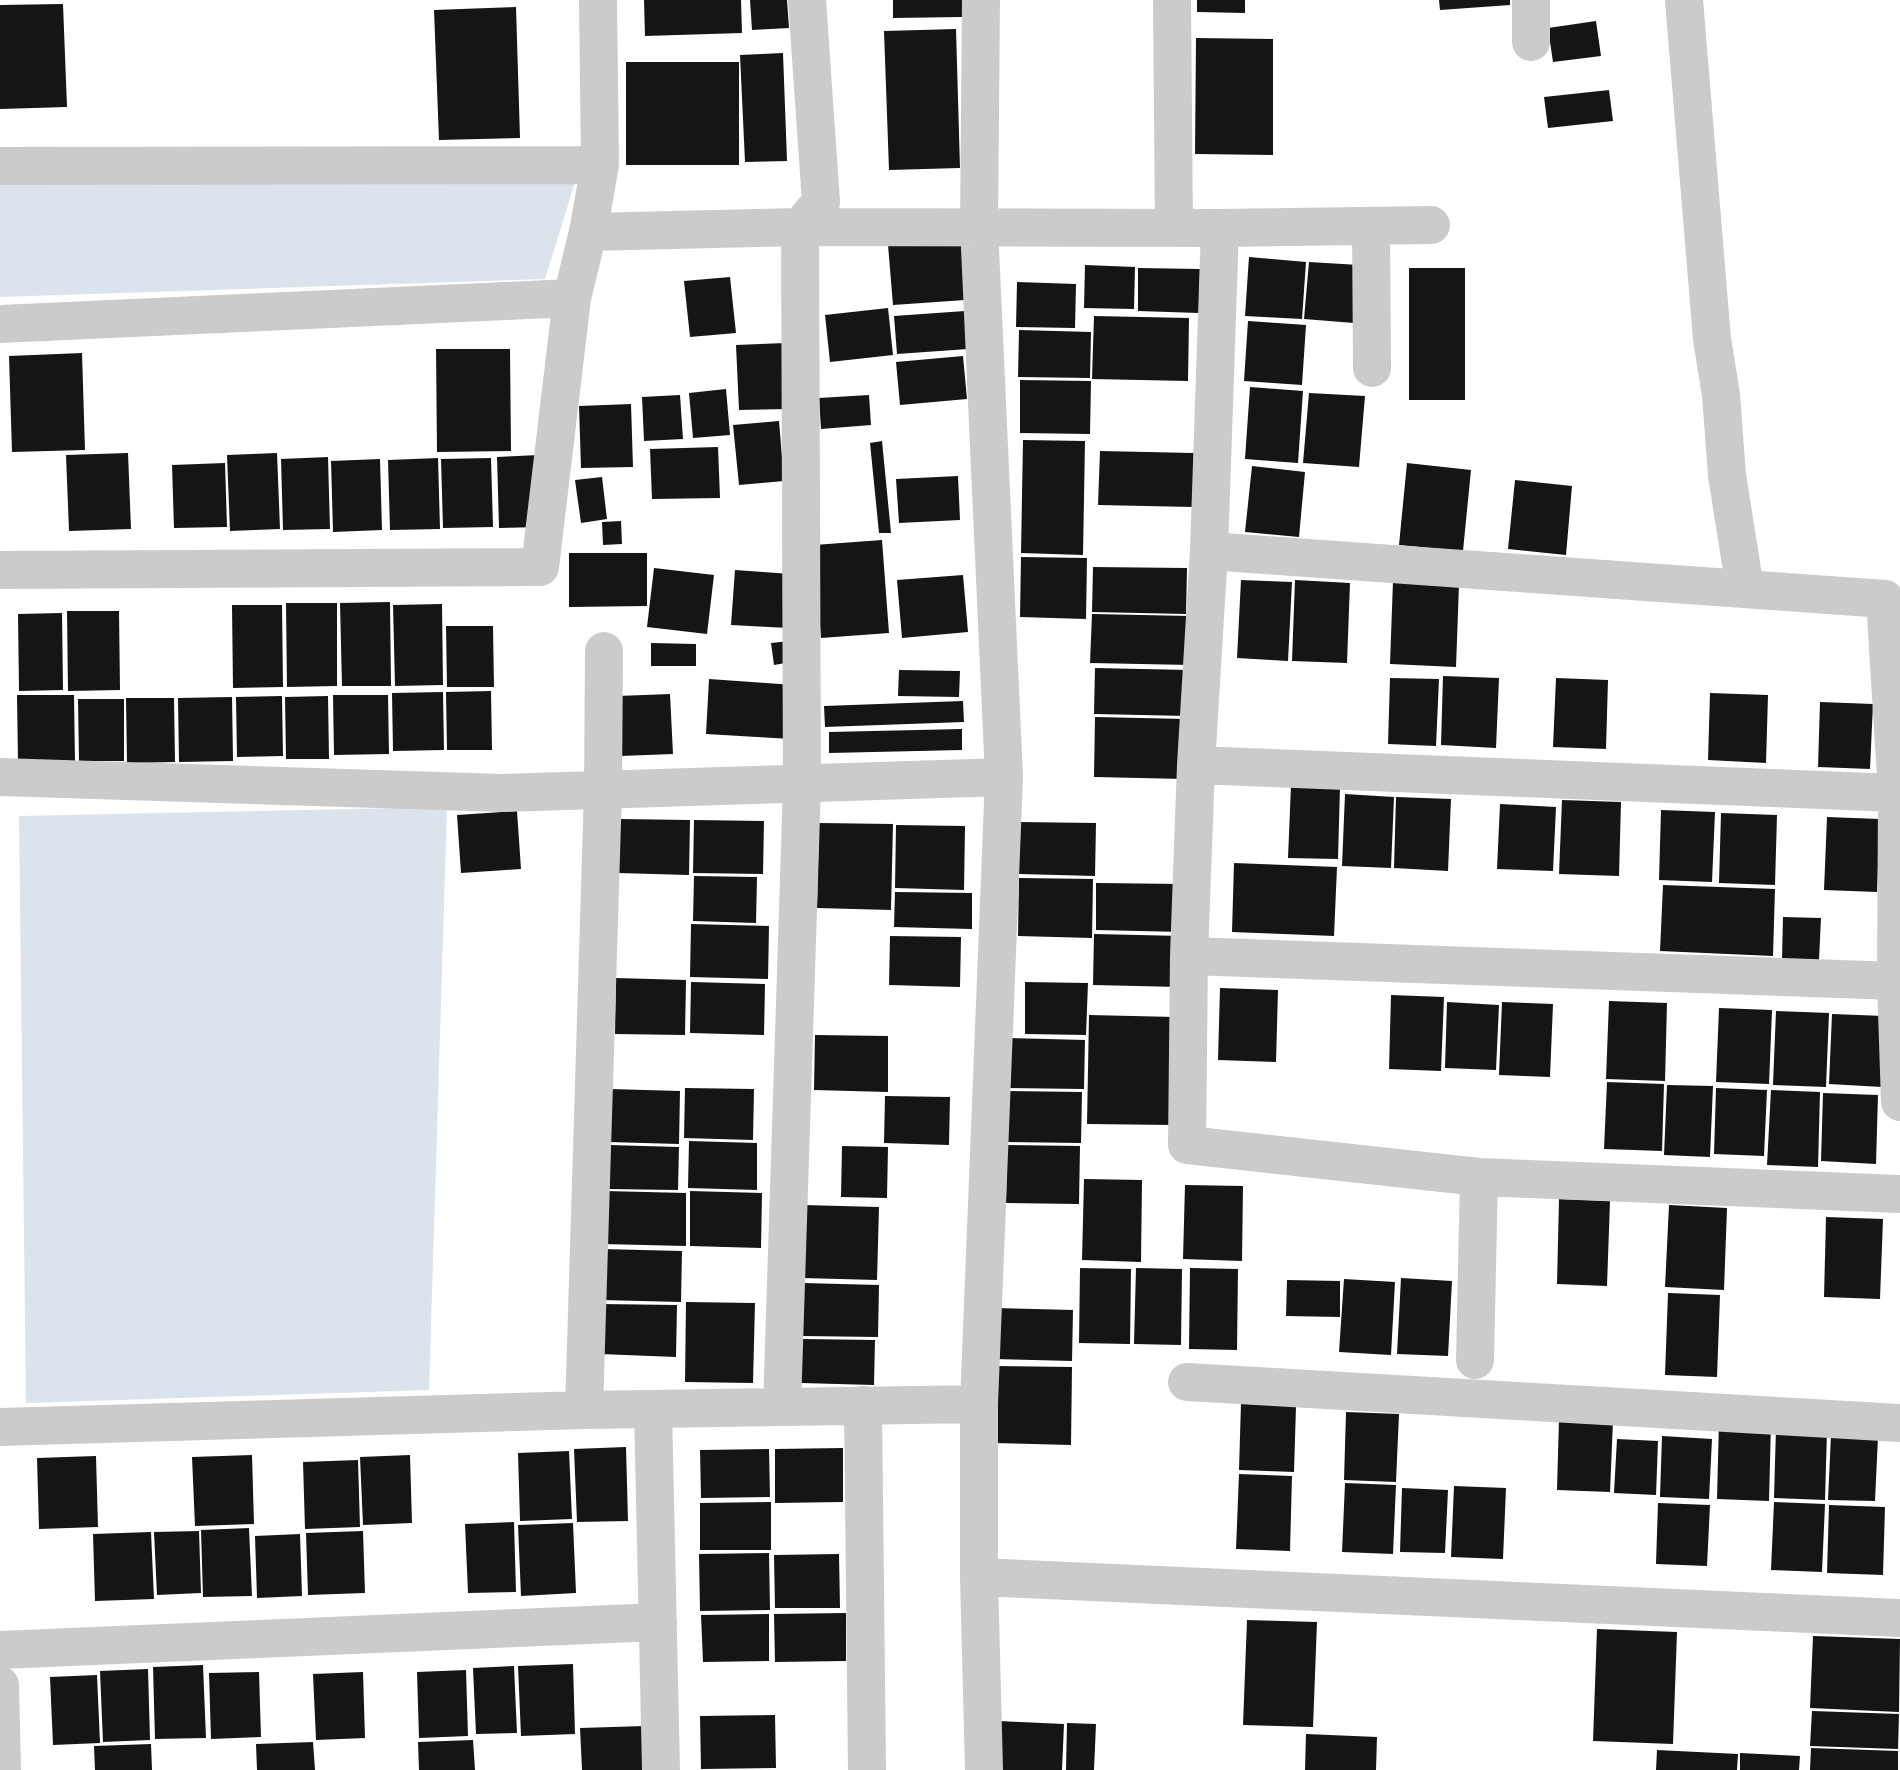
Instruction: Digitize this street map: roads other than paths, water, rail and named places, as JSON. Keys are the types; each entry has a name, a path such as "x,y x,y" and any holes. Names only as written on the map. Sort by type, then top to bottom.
{"street":[{"path":"0,570 540,567 572,298 600,165 597,0"},
{"path":"782,1407 802,785 800,227 821,202 807,0"},
{"path":"981,0 979,226 1004,777 979,1404 979,1577 984,1770"},
{"path":"1172,0 1174,228"},
{"path":"1531,0 1531,42"},
{"path":"1684,0 1712,340 1721,395 1727,475 1745,589"},
{"path":"0,166 600,165"},
{"path":"588,232 800,227 1220,228 1431,225"},
{"path":"1371,226 1372,369"},
{"path":"1220,228 1209,551 1196,765 1189,956 1187,1145 1479,1177 1900,1194"},
{"path":"0,324 572,298"},
{"path":"1209,551 1885,599 1897,793 1896,981 1900,1102"},
{"path":"584,1409 603,790 604,651"},
{"path":"1196,765 1897,793"},
{"path":"0,777 502,793 1004,777"},
{"path":"1189,956 1896,981"},
{"path":"1475,1360 1479,1177"},
{"path":"1187,1382 1900,1423"},
{"path":"0,1427 584,1409 979,1404"},
{"path":"863,1405 867,1770"},
{"path":"653,1409 662,1770"},
{"path":"979,1577 1900,1618"},
{"path":"0,1650 658,1622"},
{"path":"0,1685 2,1770"}]}
